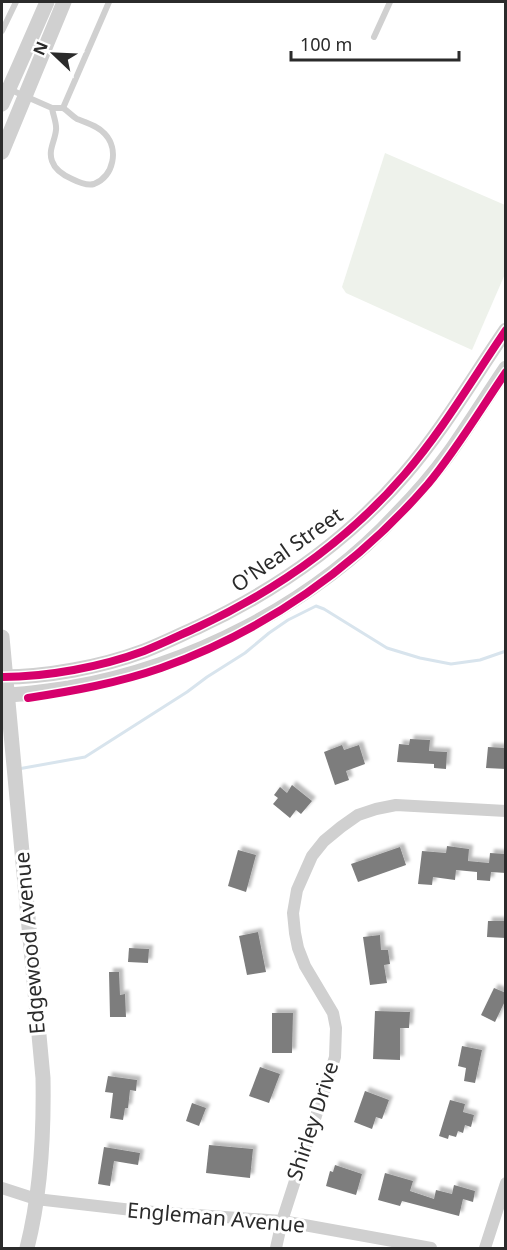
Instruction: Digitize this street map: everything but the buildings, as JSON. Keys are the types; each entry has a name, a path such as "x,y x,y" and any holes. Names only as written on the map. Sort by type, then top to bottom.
{"street":[{"path":"2,104 5,88 20,66 47,2"},
{"path":"2,152 64,2"},
{"name":"O'Neal Street","path":"4,677 32,676 71,670 143,651 225,614 278,584 346,533 381,501 426,449 506,330"},
{"name":"O'Neal Street","path":"5,695 36,693 92,684 183,657 221,640 301,595 366,544 402,509 449,453 506,368"},
{"name":"Edgewood Avenue","path":"2,637 5,695 43,1078 42,1140 36,1199 27,1248"},
{"name":"Shirley Drive","path":"276,1248 282,1221 335,1057 336,1028 333,1012 305,966 295,933 293,913 297,890 312,856 324,841 341,827 358,815 376,809 396,805 506,811"},
{"path":"485,1248 506,1183"},
{"name":"Engleman Avenue","path":"2,1188 36,1199 141,1211 282,1221 431,1248"}],"lane":[{"path":"2,31 16,2"},
{"path":"63,108 109,2"},
{"path":"374,37 390,2"},
{"path":"5,88 52,108 63,108 75,118 104,132 114,152 111,166 102,178 92,185 67,177 58,171 51,160 50,148 57,128 52,108"}],"shaded area":[{"path":"385,153 505,205 505,274 472,350 346,293 342,287"}],"waterway":[{"path":"18,769 85,757 245,653 288,620 316,606 387,648 420,658 451,664 480,660 506,651"}],"cycle path":[{"path":"2,677 74,670 144,651 227,613 283,580 335,542 382,499 404,475 445,422 506,330"},
{"path":"28,698 95,686 161,668 236,635 306,593 371,543 428,484 459,443 506,372"}]}
